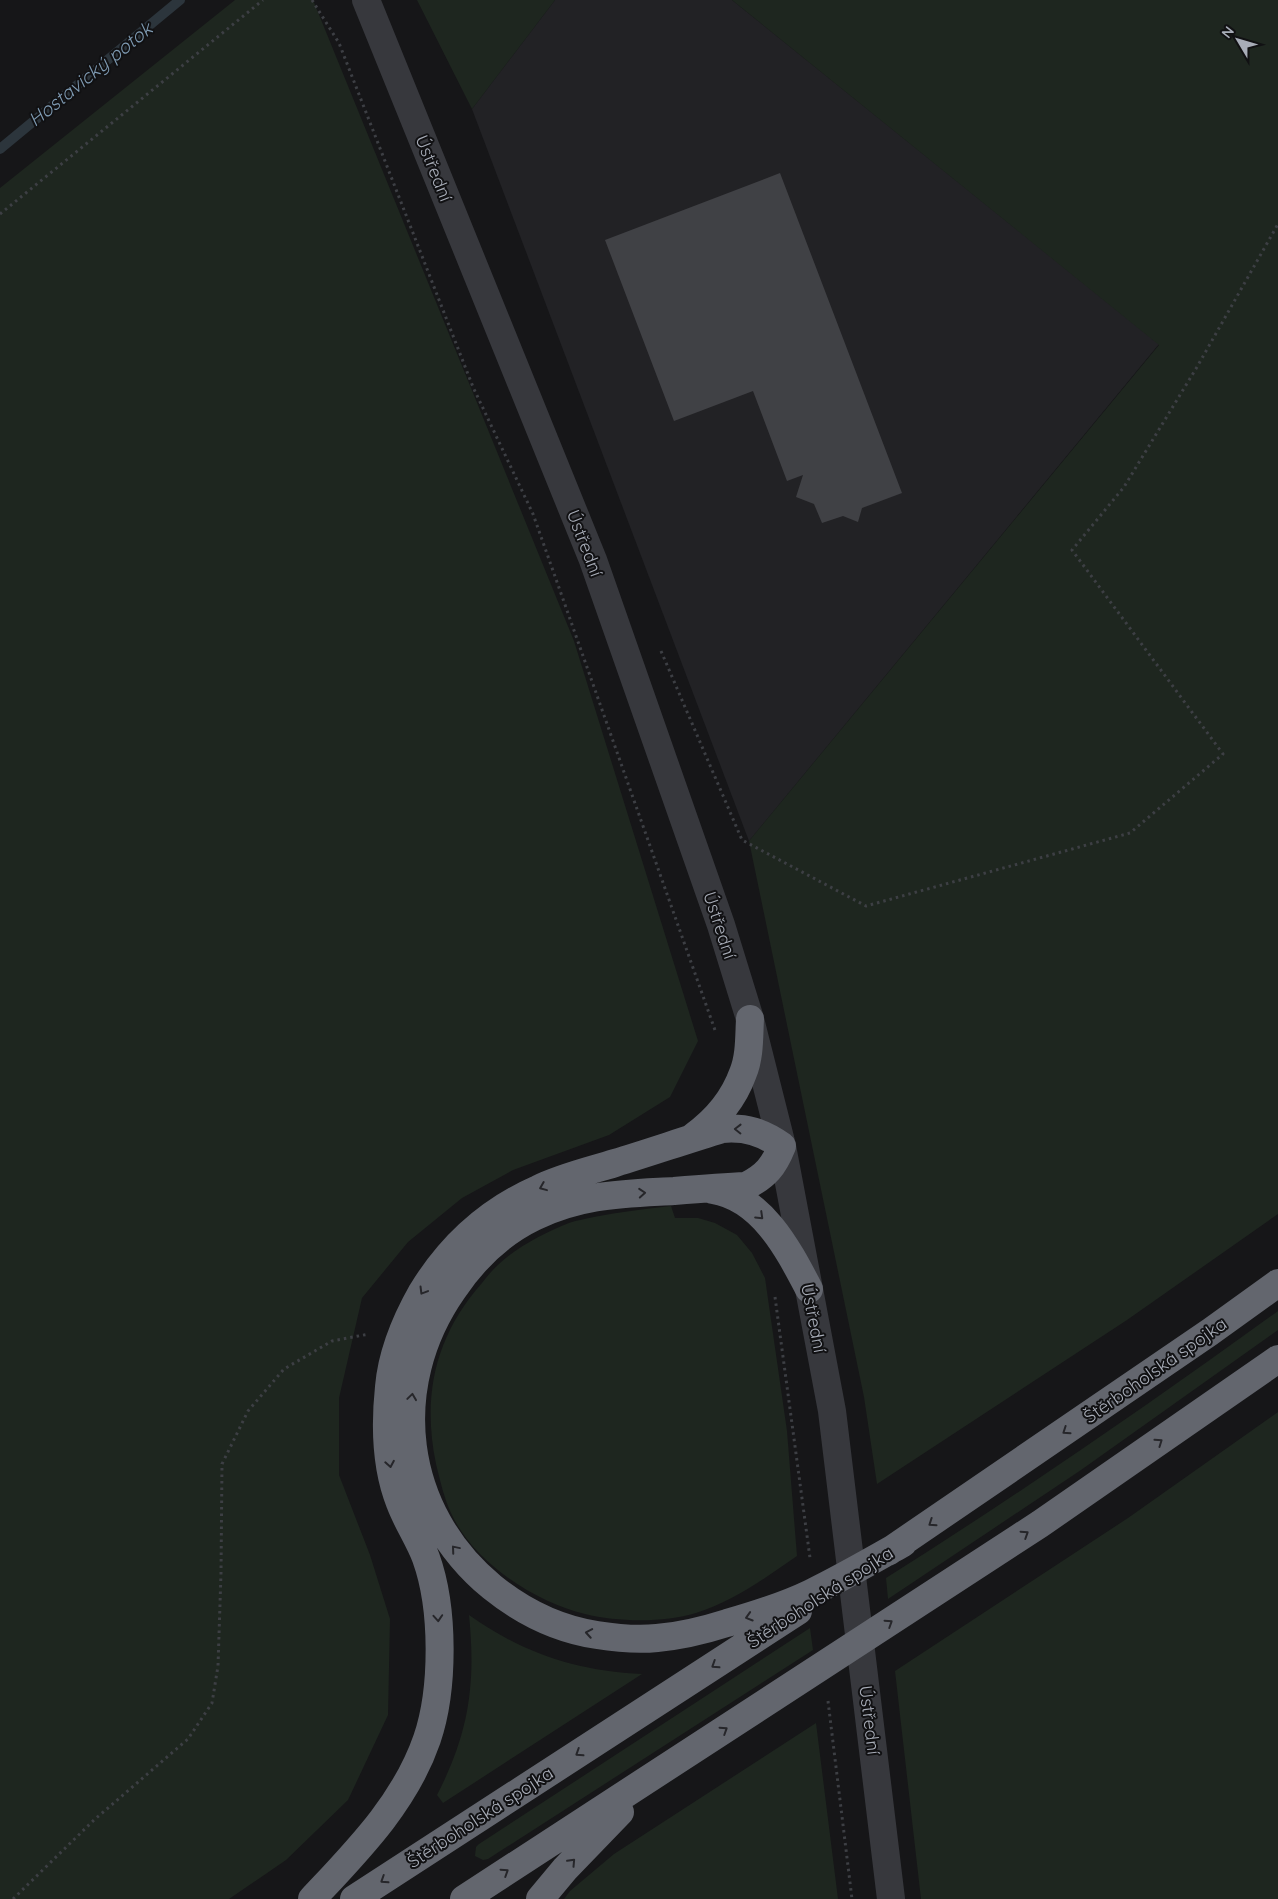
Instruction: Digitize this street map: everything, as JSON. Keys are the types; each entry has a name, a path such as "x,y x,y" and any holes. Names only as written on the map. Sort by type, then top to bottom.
{"highway":[{"path":"689,1140 709,1125 724,1108 744,1072 750,1019"},
{"path":"312,1899 368,1838 396,1802 416,1766 428,1738 435,1702 440,1640 438,1610 433,1586 419,1541 400,1503 389,1455 387,1425 390,1372 412,1309 446,1257 464,1237 487,1218 513,1202 539,1188 722,1129 738,1128 753,1130 768,1136 782,1146 775,1164 758,1180 746,1186 593,1196 562,1205 534,1217 507,1233 483,1253 442,1305 427,1335 416,1372 410,1409 412,1440 417,1470 425,1497 437,1524 448,1542 478,1576 524,1610 565,1628 611,1637 657,1638 708,1629 759,1613 809,1594 903,1543"},
{"path":"702,1188 720,1191 749,1206 760,1215 792,1255 808,1289"},
{"name":"Štěrboholská spojka","path":"354,1899 903,1543 1210,1332 1278,1283"},
{"path":"464,1899 1040,1524 1278,1359"},
{"path":"540,1899 602,1829 641,1792 683,1757"}],"street":[{"name":"Ústřední","path":"366,0 593,560 721,925 750,1019 782,1146 832,1411 891,1899"}],"path":[{"path":"0,214 263,0"},
{"path":"312,0 339,43 473,387 533,514 717,1038"},
{"path":"660,647 742,840 866,906 1130,833 1223,754 1072,550 1124,487 1197,367 1278,224"},
{"path":"775,1295 794,1427"},
{"path":"13,1899 94,1820 188,1739 212,1703 218,1666 222,1464 248,1411 284,1369 332,1340 404,1328"},
{"path":"843,1826 852,1899"}],"shaded area":[{"path":"235,0 313,0 574,641 698,1041 670,1097 609,1135 513,1170 462,1198 408,1242 362,1298 339,1398 339,1475 370,1555 390,1619 388,1715 348,1800 286,1860 229,1899 0,1899 0,188"},
{"path":"417,0 555,0 472,109"},
{"path":"555,0 732,0 1159,344 749,841 472,109"},
{"path":"732,0 1278,0 1278,1214 1127,1320 877,1484 864,1397 749,841 1159,345"},
{"path":"671,1206 675,1218 698,1218 715,1223 737,1235 752,1253 765,1278 787,1431 797,1556 761,1581 723,1602 696,1613 655,1620 626,1620 598,1617 566,1608 526,1590 490,1563 474,1548 461,1531 451,1513 442,1489 432,1439 432,1391 436,1368 453,1324 466,1303 494,1269 514,1252 532,1240 572,1222"},
{"path":"1278,1311 1278,1330 1081,1470 888,1599 886,1578 1084,1448"},
{"path":"1278,1412 1278,1899 921,1899 895,1671 1128,1518"},
{"path":"469,1615 509,1640 551,1658 594,1669 642,1674 443,1803 437,1795 456,1750 468,1708 471,1664"},
{"path":"810,1628 813,1650 488,1859 483,1860 475,1856 476,1847 479,1844"},
{"path":"816,1723 838,1899 564,1899 570,1891 614,1854"}],"building":[{"path":"780,173 902,493 862,508 858,522 843,516 822,523 814,504 796,497 803,475 787,481 753,391 674,421 605,240"}],"waterway":[{"name":"Hostavický potok","path":"0,149 180,0"}]}
